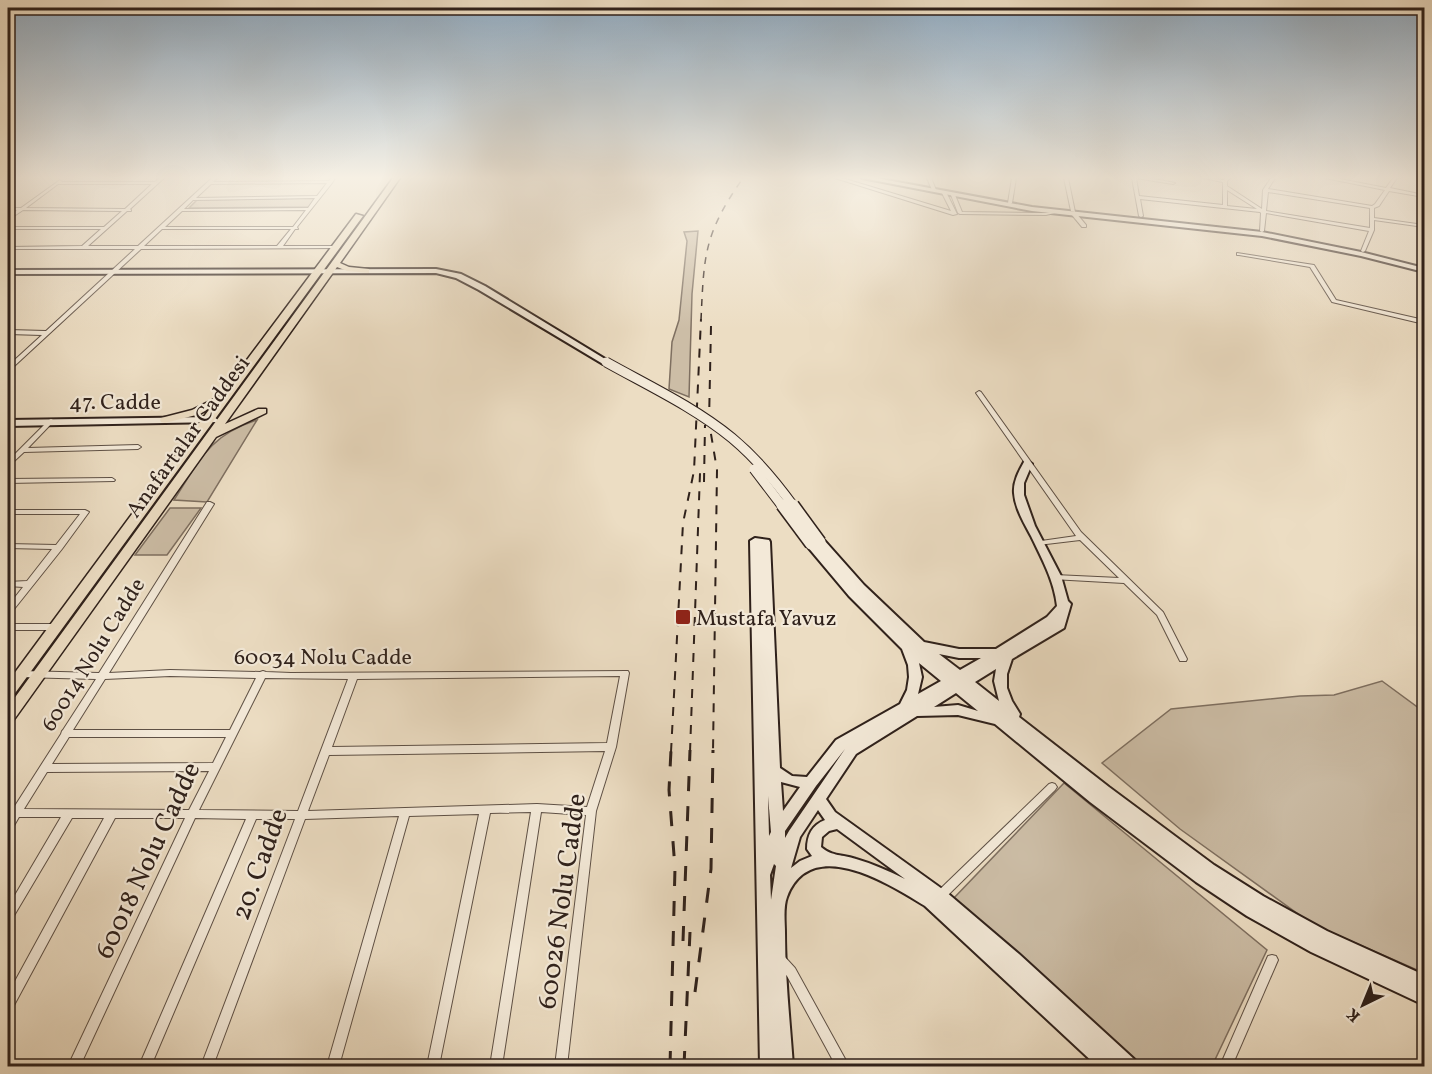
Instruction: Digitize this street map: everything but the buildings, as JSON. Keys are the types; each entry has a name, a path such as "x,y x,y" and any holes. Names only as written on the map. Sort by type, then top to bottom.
{"main road":[{"name":"Anafartalar Caddesi","path":"322,275 336,247 351,228"},
{"name":"Anafartalar Caddesi","path":"8,692 207,420 228,401 358,228"},
{"path":"299,275 305,278 346,269 366,271"},
{"path":"322,275 333,278 348,274"},
{"name":"Anafartalar Caddesi","path":"8,717 211,437 223,419 228,401"},
{"path":"165,420 228,401 239,408 262,411 238,421 211,437"}],"street":[{"path":"82,248 106,228"},
{"path":"8,369 109,274 162,228"},
{"path":"279,247 296,228"},
{"path":"1216,228 1262,234 1425,268"},
{"path":"1239,228 1363,251 1425,268"},
{"path":"1361,228 1372,230 1363,251"},
{"path":"8,248 336,247"},
{"path":"1239,254 1312,266 1334,301 1425,322"},
{"path":"366,271 413,270 458,276 482,288 720,436 741,454 764,480 816,543 853,593 957,681 1028,730 1104,791 1209,869 1258,901 1321,936 1425,983"},
{"path":"8,272 299,275"},
{"path":"8,277 109,274 419,275 449,280 604,363"},
{"path":"8,332 48,333"},
{"path":"979,393 1027,464 1082,538 1160,614 1183,658"},
{"name":"47. Cadde","path":"8,423 223,419"},
{"path":"8,464 51,421"},
{"path":"22,450 138,447"},
{"path":"763,875 779,829 811,782 841,744 1060,625 1065,604 1019,495 1022,476 1027,464"},
{"path":"8,481 112,480"},
{"name":"60014 Nolu Cadde","path":"8,826 12,813 44,768 210,504"},
{"path":"8,512 85,512 8,611"},
{"path":"1041,543 1082,538"},
{"path":"768,1066 755,541 765,542 773,770 781,873"},
{"path":"8,546 59,547"},
{"path":"1055,577 1126,581"},
{"path":"8,584 29,584"},
{"path":"8,627 55,627"},
{"path":"911,644 972,656 1006,654"},
{"path":"784,1066 779,959 779,897 786,849 850,750 908,709 916,681 916,667 911,644"},
{"path":"1006,654 1000,686 1006,703 1028,730"},
{"name":"60034 Nolu Cadde","path":"21,674 101,676 170,673 354,675 625,673"},
{"name":"60026 Nolu Cadde","path":"561,1066 591,811 611,747 625,673"},
{"name":"60018 Nolu Cadde","path":"74,1066 192,815 263,674"},
{"name":"20. Cadde","path":"207,1066 354,675"},
{"path":"957,681 1005,726 1201,877 1252,911 1317,947 1425,997"},
{"path":"908,709 958,710 980,715 1005,726"},
{"path":"65,733 233,734"},
{"path":"325,751 611,747"},
{"path":"44,768 216,766"},
{"path":"773,770 784,779 795,783 811,782"},
{"path":"940,896 1052,787"},
{"path":"818,799 830,816 940,896 1013,959 1129,1066"},
{"path":"12,813 301,815 537,808 591,811"},
{"name":"60026 Nolu Cadde","path":"496,1066 537,808"},
{"path":"433,1066 485,811"},
{"path":"8,916 69,813"},
{"path":"8,1005 112,813"},
{"path":"333,1066 405,813"},
{"path":"145,1066 253,815"},
{"path":"826,860 814,849 813,839 819,829 826,825 840,823"},
{"path":"779,897 791,877 805,865 826,860 854,864 899,882 930,902 1109,1066"},
{"path":"779,959 790,972 843,1066"},
{"path":"1226,1066 1272,960"}],"shaded area":[{"path":"698,231 692,294 689,397 669,389 672,342 679,320 687,241 684,232"},
{"path":"257,420 207,502 174,500 199,461 216,442 240,426"},
{"path":"170,508 201,508 167,555 135,555"},
{"path":"1382,681 1424,712 1424,973 1312,924 1180,829 1102,763 1171,709 1300,696 1334,695"},
{"path":"1064,783 1267,950 1212,1066 1143,1066 954,898"}],"railway":[{"path":"701,320 705,261 714,228"},
{"path":"671,752 683,523 694,471 701,319"},
{"path":"711,326 709,422 717,470 713,752"},
{"path":"704,482 705,425"},
{"path":"690,752 700,473"},
{"path":"670,1066 675,868 669,790 671,750"},
{"path":"683,941 690,750"},
{"path":"695,992 711,869 713,750"},
{"path":"684,1066 690,932"}],"place":[{"name":"Mustafa Yavuz","path":"683,617"}]}
